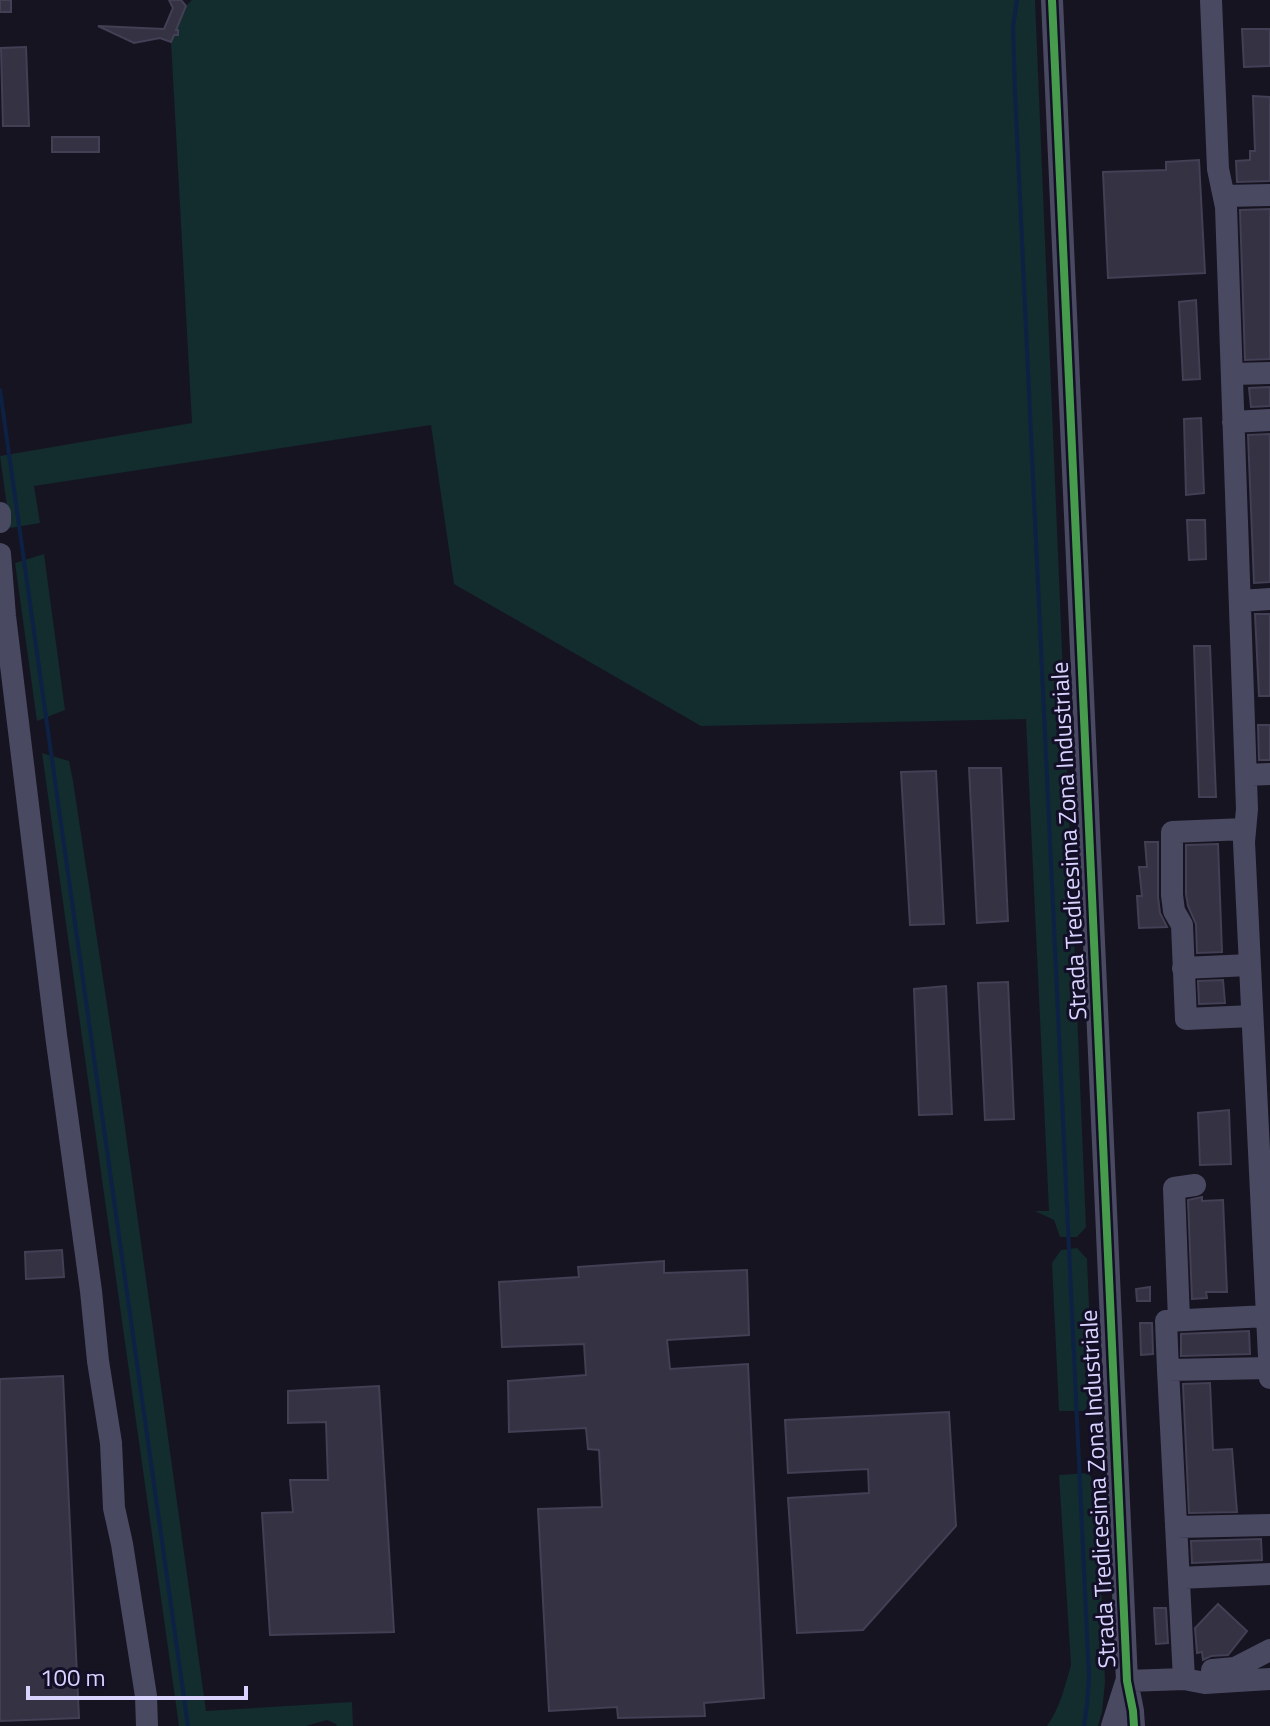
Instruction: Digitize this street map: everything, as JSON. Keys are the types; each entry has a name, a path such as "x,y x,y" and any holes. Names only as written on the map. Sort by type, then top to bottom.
{"street":[{"name":"Strada Tredicesima Zona Industriale","path":"1052,0 1127,1681"},
{"path":"1211,0 1218,169 1226,207 1247,809 1244,842 1257,975 1252,1016 1262,1050 1270,1378"},
{"path":"1224,196 1270,195"},
{"path":"1232,374 1270,373"},
{"path":"1233,422 1270,420"},
{"path":"0,513 0,522"},
{"path":"0,554 56,1035 111,1443 114,1508 146,1696 147,1726"},
{"path":"1240,601 1270,599"},
{"path":"1246,775 1270,774"},
{"path":"1245,829 1172,832 1172,895 1174,911 1182,925 1186,1019 1252,1016"},
{"path":"1183,968 1257,975"},
{"path":"1179,1320 1174,1188 1195,1185"},
{"path":"1184,1679 1166,1321 1268,1307"},
{"path":"1168,1370 1270,1368"},
{"path":"1176,1527 1270,1525"},
{"path":"1179,1578 1270,1574"},
{"path":"1184,1679 1204,1671 1235,1668 1270,1650"},
{"path":"1127,1681 1184,1679 1205,1683 1270,1679"},
{"path":"1112,1726 1127,1681"},
{"path":"1127,1681 1134,1726"}],"green space":[{"path":"192,0 1035,0 1086,1227 1077,1237 1060,1237 1054,1220 1035,1211 1049,1211 1026,719 701,726 454,584 431,425 34,486 40,523 10,528 0,456 192,423 171,42 186,6"},
{"path":"44,554 65,710 37,721 15,563"},
{"path":"42,753 69,761 73,781 118,1077 206,1711 352,1702 353,1726 337,1726 327,1720 306,1726 179,1726"},
{"path":"1077,1248 1087,1259 1093,1400 1084,1411 1059,1411 1052,1263 1061,1250"},
{"path":"1088,1473 1097,1486 1105,1682 1102,1712 1098,1726 1047,1726 1059,1704 1071,1665 1059,1475"}],"building":[{"path":"0,0 11,0 11,12 0,12"},
{"path":"169,0 181,0 186,6 176,30 178,35 174,35 171,42 160,38 134,43 98,26 164,29 173,8"},
{"path":"1242,29 1270,29 1270,66 1244,67"},
{"path":"26,47 29,126 3,126 1,48"},
{"path":"1253,96 1270,97 1270,181 1237,182 1236,161 1250,160 1250,151 1255,151"},
{"path":"52,137 99,137 99,152 52,152"},
{"path":"1199,160 1205,273 1108,278 1103,172 1166,170 1166,162"},
{"path":"1270,209 1270,359 1245,360 1240,210"},
{"path":"1196,300 1200,379 1183,380 1179,302"},
{"path":"1270,387 1270,406 1251,407 1249,388"},
{"path":"1201,418 1204,493 1186,495 1184,419"},
{"path":"1270,434 1270,582 1254,583 1248,435"},
{"path":"1187,520 1205,520 1206,559 1189,560"},
{"path":"1255,614 1270,614 1270,696 1259,696"},
{"path":"1194,646 1210,646 1216,797 1199,797"},
{"path":"1258,725 1270,725 1270,760 1259,760"},
{"path":"969,768 1001,768 1008,921 977,923"},
{"path":"936,771 944,924 910,925 901,772"},
{"path":"1145,842 1158,842 1158,897 1160,913 1167,927 1139,928 1137,896 1142,896 1139,867 1147,867"},
{"path":"1218,844 1222,952 1197,953 1196,924 1186,894 1186,845"},
{"path":"1223,980 1225,1003 1199,1004 1198,981"},
{"path":"1008,982 1014,1119 985,1120 978,983"},
{"path":"946,986 952,1114 919,1115 914,989"},
{"path":"1229,1110 1231,1164 1200,1165 1198,1113"},
{"path":"1202,1197 1202,1201 1223,1200 1227,1292 1206,1292 1207,1298 1192,1299 1188,1200"},
{"path":"62,1250 64,1277 26,1279 25,1252"},
{"path":"664,1261 664,1273 747,1270 749,1335 667,1340 670,1369 748,1364 764,1698 704,1703 705,1716 618,1718 617,1707 549,1711 538,1509 602,1507 599,1450 588,1449 586,1428 509,1432 508,1381 586,1375 584,1344 502,1347 499,1282 579,1277 578,1267"},
{"path":"1150,1287 1150,1301 1137,1301 1136,1289"},
{"path":"1140,1323 1152,1323 1153,1354 1141,1355"},
{"path":"1249,1331 1250,1354 1181,1356 1181,1334"},
{"path":"63,1376 79,1718 0,1721 0,1379"},
{"path":"1210,1383 1213,1450 1232,1449 1237,1512 1189,1513 1183,1384"},
{"path":"379,1386 394,1632 270,1635 262,1513 293,1512 290,1480 328,1480 326,1422 288,1423 288,1391"},
{"path":"949,1412 956,1526 863,1630 797,1633 788,1498 869,1493 868,1469 788,1473 785,1420"},
{"path":"1261,1539 1262,1560 1192,1563 1191,1541"},
{"path":"1218,1604 1247,1631 1228,1655 1203,1660 1202,1652 1197,1653 1195,1628"},
{"path":"1154,1608 1166,1608 1168,1643 1156,1644"}],"waterway":[{"path":"1017,0 1013,27 1015,92 1089,1677 1084,1726"},
{"path":"0,390 188,1726"}],"cycle path":[{"path":"1052,0 1127,1681 1134,1726"}]}
